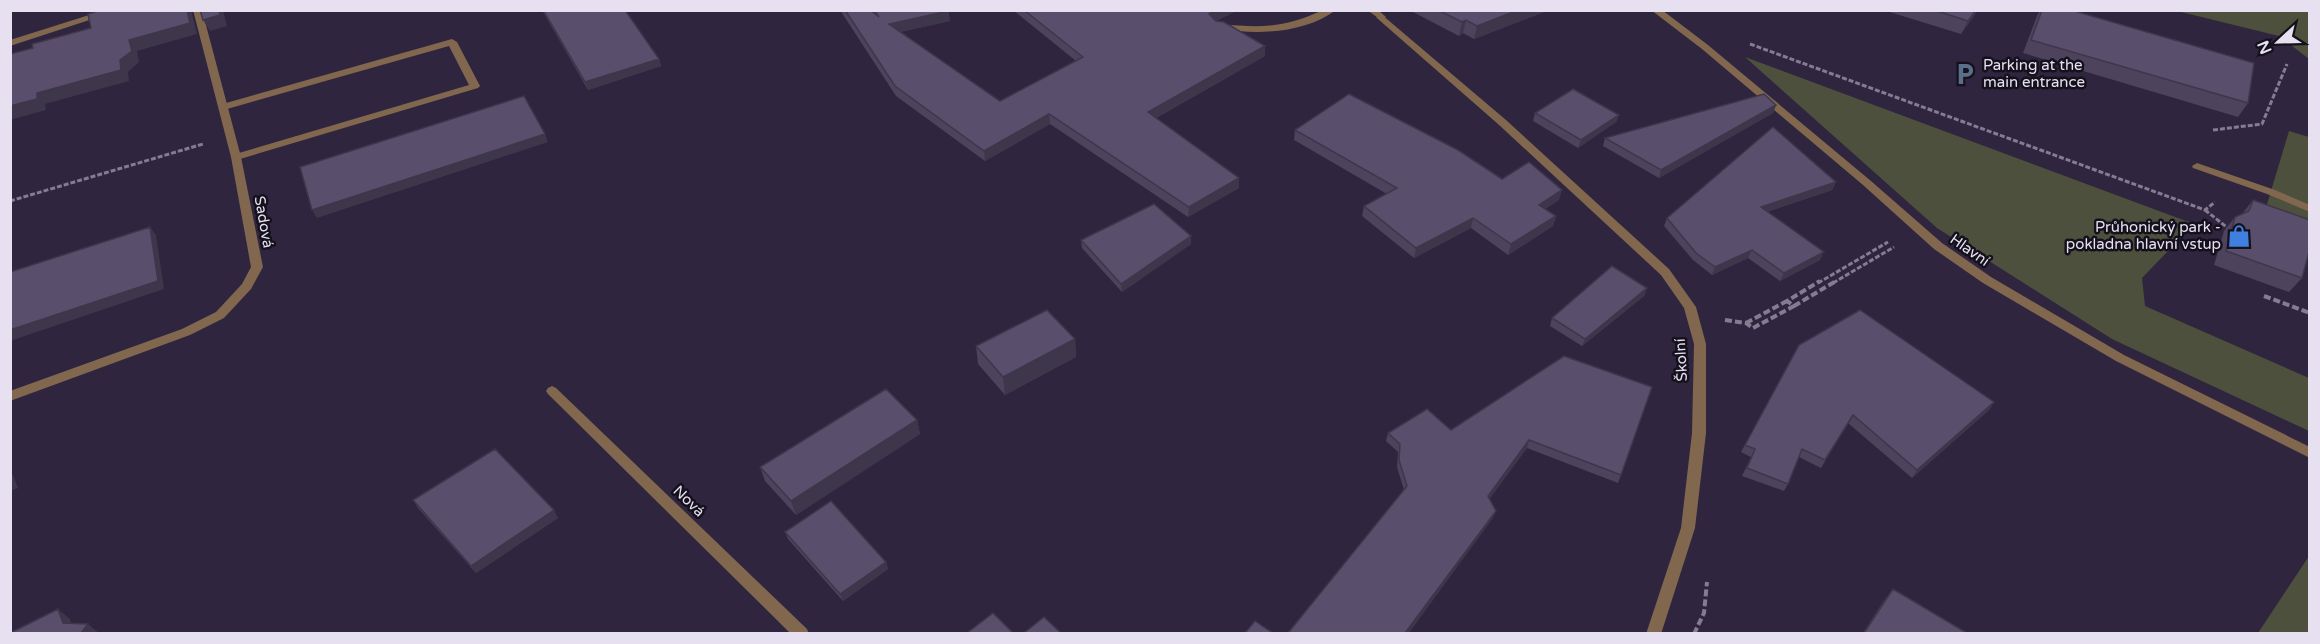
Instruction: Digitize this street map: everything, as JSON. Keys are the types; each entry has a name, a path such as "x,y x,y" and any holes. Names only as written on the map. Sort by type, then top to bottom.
{"street":[{"path":"10,43 116,10"},
{"name":"Sadová","path":"10,396 186,332 220,315 247,286 257,267 237,157 197,10"},
{"path":"1217,26 1265,31 1283,30 1301,25 1332,10"},
{"name":"Školní","path":"1371,10 1502,122 1665,272 1690,307 1700,344 1699,433 1688,528 1653,633"},
{"name":"Hlavní","path":"1654,10 1705,47 1938,246 1987,280 2120,358 2310,453"},
{"path":"223,107 452,42 475,86 237,157"},
{"path":"2197,166 2271,192 2310,209"},
{"name":"Nová","path":"552,391 802,633"}],"path":[{"path":"1740,41 2205,210 2229,229"},
{"path":"2212,130 2262,124 2287,64"},
{"path":"10,201 231,136"},
{"path":"2205,210 2221,198"},
{"path":"1746,323 1896,237"},
{"path":"1717,319 1746,323 1753,328 1902,242"},
{"path":"2264,296 2310,313"},
{"path":"1787,301 1794,306"},
{"path":"1694,633 1704,613 1708,572"}],"green space":[{"path":"2177,11 2309,11 2309,59 2279,36"},
{"path":"1745,57 2194,224 2142,278 2145,306 2309,378 2309,431 2112,339 1937,228"},
{"path":"2289,131 2309,137 2309,227 2265,211"},
{"path":"2309,556 2309,633 2258,633"}],"building":[{"path":"101,10 187,10 190,23 129,40 132,51 120,60 121,70 37,93 37,99 10,106 10,54 33,48 32,44 91,28 88,14"},
{"path":"200,10 219,10 220,15 203,20"},
{"path":"543,10 625,10 659,59 585,82"},
{"path":"845,10 870,10 879,17 874,10 948,10 889,24 1000,101 1083,57 1024,10 1216,10 1209,14 1216,21 1224,22 1265,46 1148,112 1239,178 1189,207 1049,114 984,151 895,86"},
{"path":"1438,10 1518,10 1477,26 1466,20 1462,22"},
{"path":"1934,10 1976,10 1968,21"},
{"path":"2042,10 2071,10 2254,63 2248,103 2031,40"},
{"path":"1573,89 1619,115 1581,140 1535,113"},
{"path":"1349,94 1458,150 1502,179 1529,162 1562,190 1539,205 1556,216 1511,244 1473,218 1416,248 1364,206 1397,188 1295,130"},
{"path":"1764,94 1776,105 1661,170 1605,138"},
{"path":"524,96 545,134 312,210 300,167"},
{"path":"1773,127 1836,182 1761,207 1824,252 1784,273 1752,250 1715,267 1696,253 1667,218"},
{"path":"2253,200 2310,220 2310,248 2302,278 2226,251 2235,217 2249,211"},
{"path":"1154,204 1191,236 1121,284 1081,240"},
{"path":"150,227 158,281 10,330 10,272"},
{"path":"1612,266 1647,288 1585,339 1552,318"},
{"path":"1047,310 1075,339 1003,377 976,346"},
{"path":"1860,310 1994,402 1917,470 1853,415 1825,460 1802,449 1788,484 1747,468 1755,449 1745,445 1799,345"},
{"path":"1564,356 1652,387 1621,475 1529,440 1488,496 1496,511 1405,633 1288,633 1407,486 1399,460 1400,444 1388,433 1427,409 1451,430"},
{"path":"886,389 917,420 791,501 760,467"},
{"path":"495,449 554,510 471,566 413,500"},
{"path":"831,501 886,562 840,594 785,532"},
{"path":"1893,589 1967,633 1864,633"},
{"path":"58,609 63,623 88,624 81,633 10,633"},
{"path":"993,613 1013,633 967,633"},
{"path":"1044,617 1061,633 1024,633"},
{"path":"1255,621 1273,633 1245,633"}],"place":[{"name":"Parking at the main entrance","path":"1965,74"},
{"name":"Průhonický park - pokladna hlavní vstup","path":"2239,236"}]}
